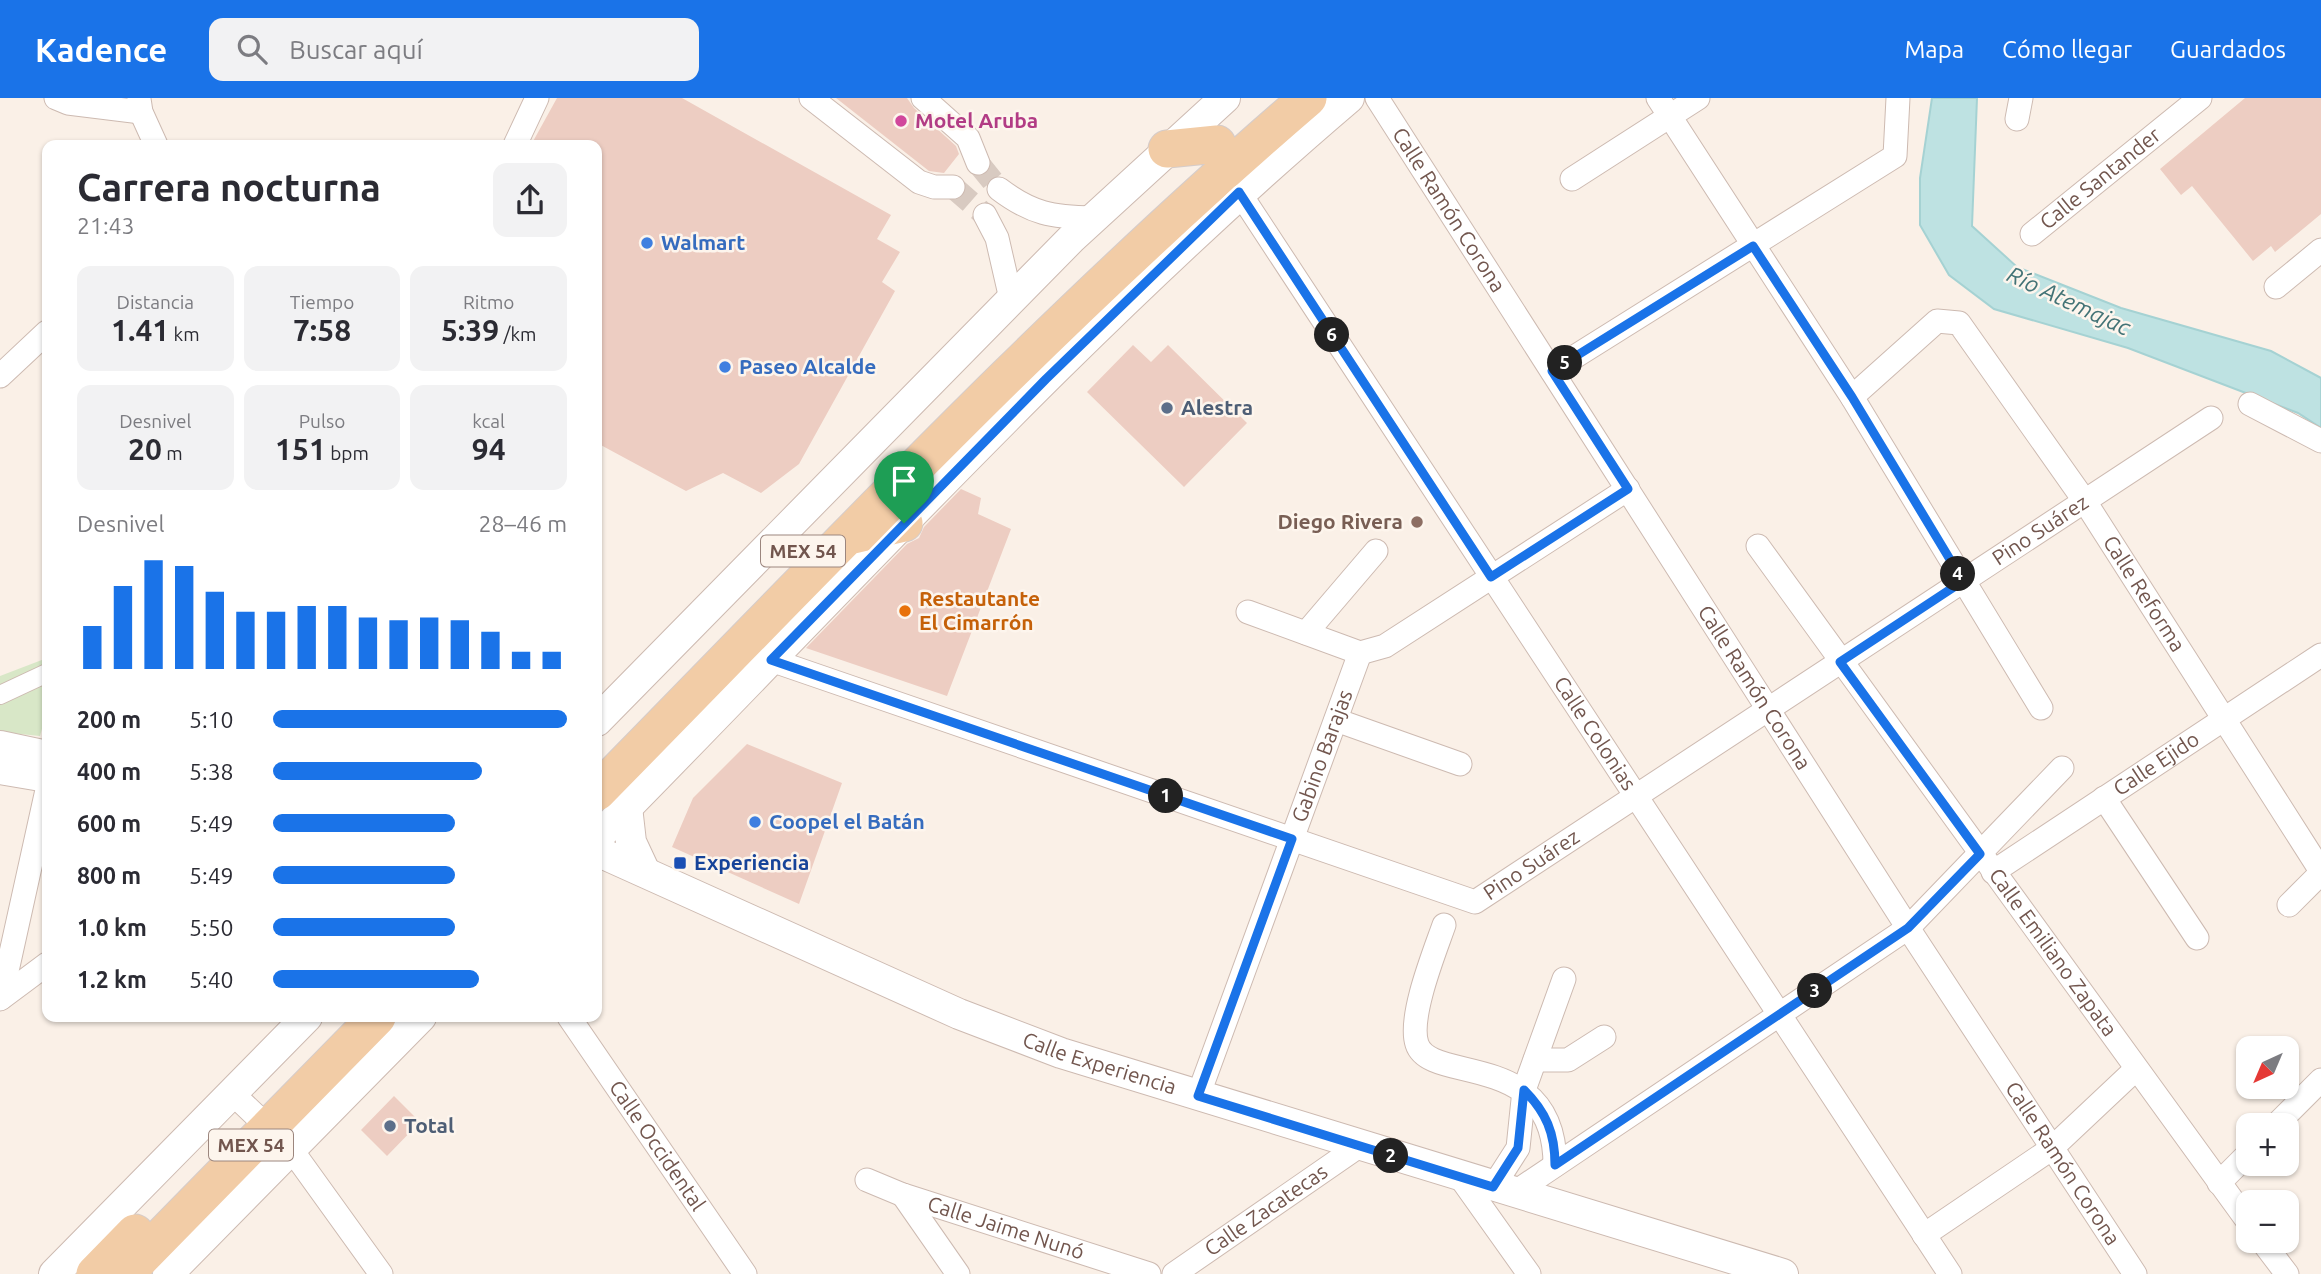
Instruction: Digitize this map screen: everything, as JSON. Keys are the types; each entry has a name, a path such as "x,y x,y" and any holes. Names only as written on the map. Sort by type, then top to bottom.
{"main road":[{"name":"MEX 54","path":"602,755 1009,341 1217,144 1270,98"},
{"name":"MEX 54","path":"612,799 849,536 1094,289 1201,189 1308,98"},
{"path":"1167,149 1217,144"},
{"path":"849,536 904,523"},
{"name":"MEX 54","path":"125,1274 261,1121 342,1022"},
{"name":"MEX 54","path":"95,1274 371,1022"}],"street":[{"path":"57,98 68,103 140,105 154,140"},
{"path":"517,140 537,98"},
{"path":"811,98 919,182 953,187"},
{"path":"923,98 968,138 978,163"},
{"path":"602,716 1011,299 1093,218 1225,98"},
{"path":"602,825 612,799 771,660 1046,379 1239,192 1349,98"},
{"name":"Calle Ramón Corona","path":"1377,98 1908,928 2135,1274"},
{"path":"1572,179 1664,107 1698,98"},
{"path":"1552,371 1895,156 1898,98"},
{"name":"Calle Santander","path":"2032,234 2200,98"},
{"path":"1664,107 1852,397 2041,708"},
{"path":"999,189 1022,206 1054,217 1093,218"},
{"name":"Calle Colonias","path":"1239,192 1950,1274"},
{"path":"985,215 997,238 1011,299"},
{"path":"2276,286 2321,250"},
{"name":"Calle Reforma","path":"1852,397 1937,321 1959,323 2084,500 2321,872"},
{"path":"0,376 42,337"},
{"path":"2250,404 2321,441"},
{"name":"Pino Suárez","path":"771,660 1475,902 2211,418"},
{"path":"1248,612 1360,653 1385,646 1628,489"},
{"name":"Calle Emiliano Zapata","path":"1758,546 2236,1205"},
{"path":"1306,633 1376,551"},
{"name":"Gabino Barajas","path":"1198,1096 1360,653"},
{"name":"Calle Ejido","path":"1986,863 2104,798 2321,655"},
{"path":"0,695 42,675"},
{"path":"1336,720 1460,764"},
{"path":"0,746 42,755"},
{"path":"1504,1190 1555,1165 1908,928 1986,863 2062,768"},
{"path":"0,769 42,776"},
{"path":"2104,798 2197,938"},
{"path":"612,799 645,872"},
{"path":"1,999 42,813"},
{"name":"Calle Experiencia","path":"602,853 959,1014 1061,1053 1783,1274"},
{"path":"2289,905 2321,872"},
{"path":"1444,925 1423,985 1415,1039 1418,1048 1432,1058 1524,1090 1549,1121 1555,1147 1555,1165"},
{"path":"1,999 42,968"},
{"path":"1504,1190 1518,1148 1524,1090 1564,979"},
{"path":"168,1274 261,1121 305,1022"},
{"path":"54,1274 261,1121 413,1022"},
{"name":"Calle Occidental","path":"572,1022 740,1272"},
{"path":"1535,1060 1568,1060 1604,1037"},
{"path":"1924,1235 2051,1149 2136,1069"},
{"path":"2288,1113 2321,1080"},
{"path":"261,1121 381,1274"},
{"name":"Calle Zacatecas","path":"1183,1271 1359,1146"},
{"path":"2220,1183 2236,1166"},
{"path":"1460,1177 1529,1274"},
{"name":"Calle Jaime Nunó","path":"867,1180 903,1195 1150,1274"},
{"path":"903,1195 958,1274"},
{"path":"2271,1253 2287,1274"}],"green space":[{"path":"42,660 40,736 0,732 0,676"}],"water":[{"name":"Río Atemajac","path":"1932,98 1977,98 1972,226 2017,267 2121,308 2271,351 2321,378 2321,428 2298,413 2128,348 1994,309 1949,275 1920,225 1920,178"}],"building":[{"name":"Paseo Alcalde","path":"557,98 682,98 891,215 877,239 900,252 882,282 895,291 799,464 761,493 723,473 686,491 602,446 602,140 534,140"},
{"name":"Motel Aruba","path":"836,98 907,98 914,108 956,146 959,154 944,173 929,171"},
{"path":"2245,98 2321,98 2321,214 2275,252 2271,246 2253,261 2192,186 2181,195 2160,169"},
{"name":"Alestra","path":"1133,345 1151,362 1168,345 1247,423 1184,487 1087,392"},
{"name":"Restautante El Cimarrón","path":"961,489 981,498 978,514 1011,529 947,696 806,648 907,544 919,538 924,527"},
{"name":"Coopel el Batán","path":"747,744 842,783 799,904 672,847 693,798"},
{"name":"Total","path":"394,1096 420,1122 387,1156 361,1130"}],"tunnel":[{"path":"978,163 999,189"},
{"path":"953,187 985,215"}],"place":[{"name":"Motel Aruba","path":"901,121"},
{"name":"Walmart","path":"647,243"},
{"name":"Paseo Alcalde","path":"725,367"},
{"name":"Alestra","path":"1167,408"},
{"name":"Diego Rivera","path":"1417,522"},
{"name":"Restautante El Cimarrón","path":"905,611"},
{"name":"Coopel el Batán","path":"755,822"},
{"name":"Experiencia","path":"680,863"},
{"name":"Total","path":"390,1126"}],"route":[{"path":"1239,192 1491,577 1628,489 1552,371 1753,246 1852,397 1963,581 1840,662 1980,854 1908,928 1555,1165 1555,1147 1549,1121 1524,1090 1522,1134 1518,1148 1493,1187 1460,1177 1198,1096 1292,839 771,660 904,523 1046,379 1239,192"}]}
